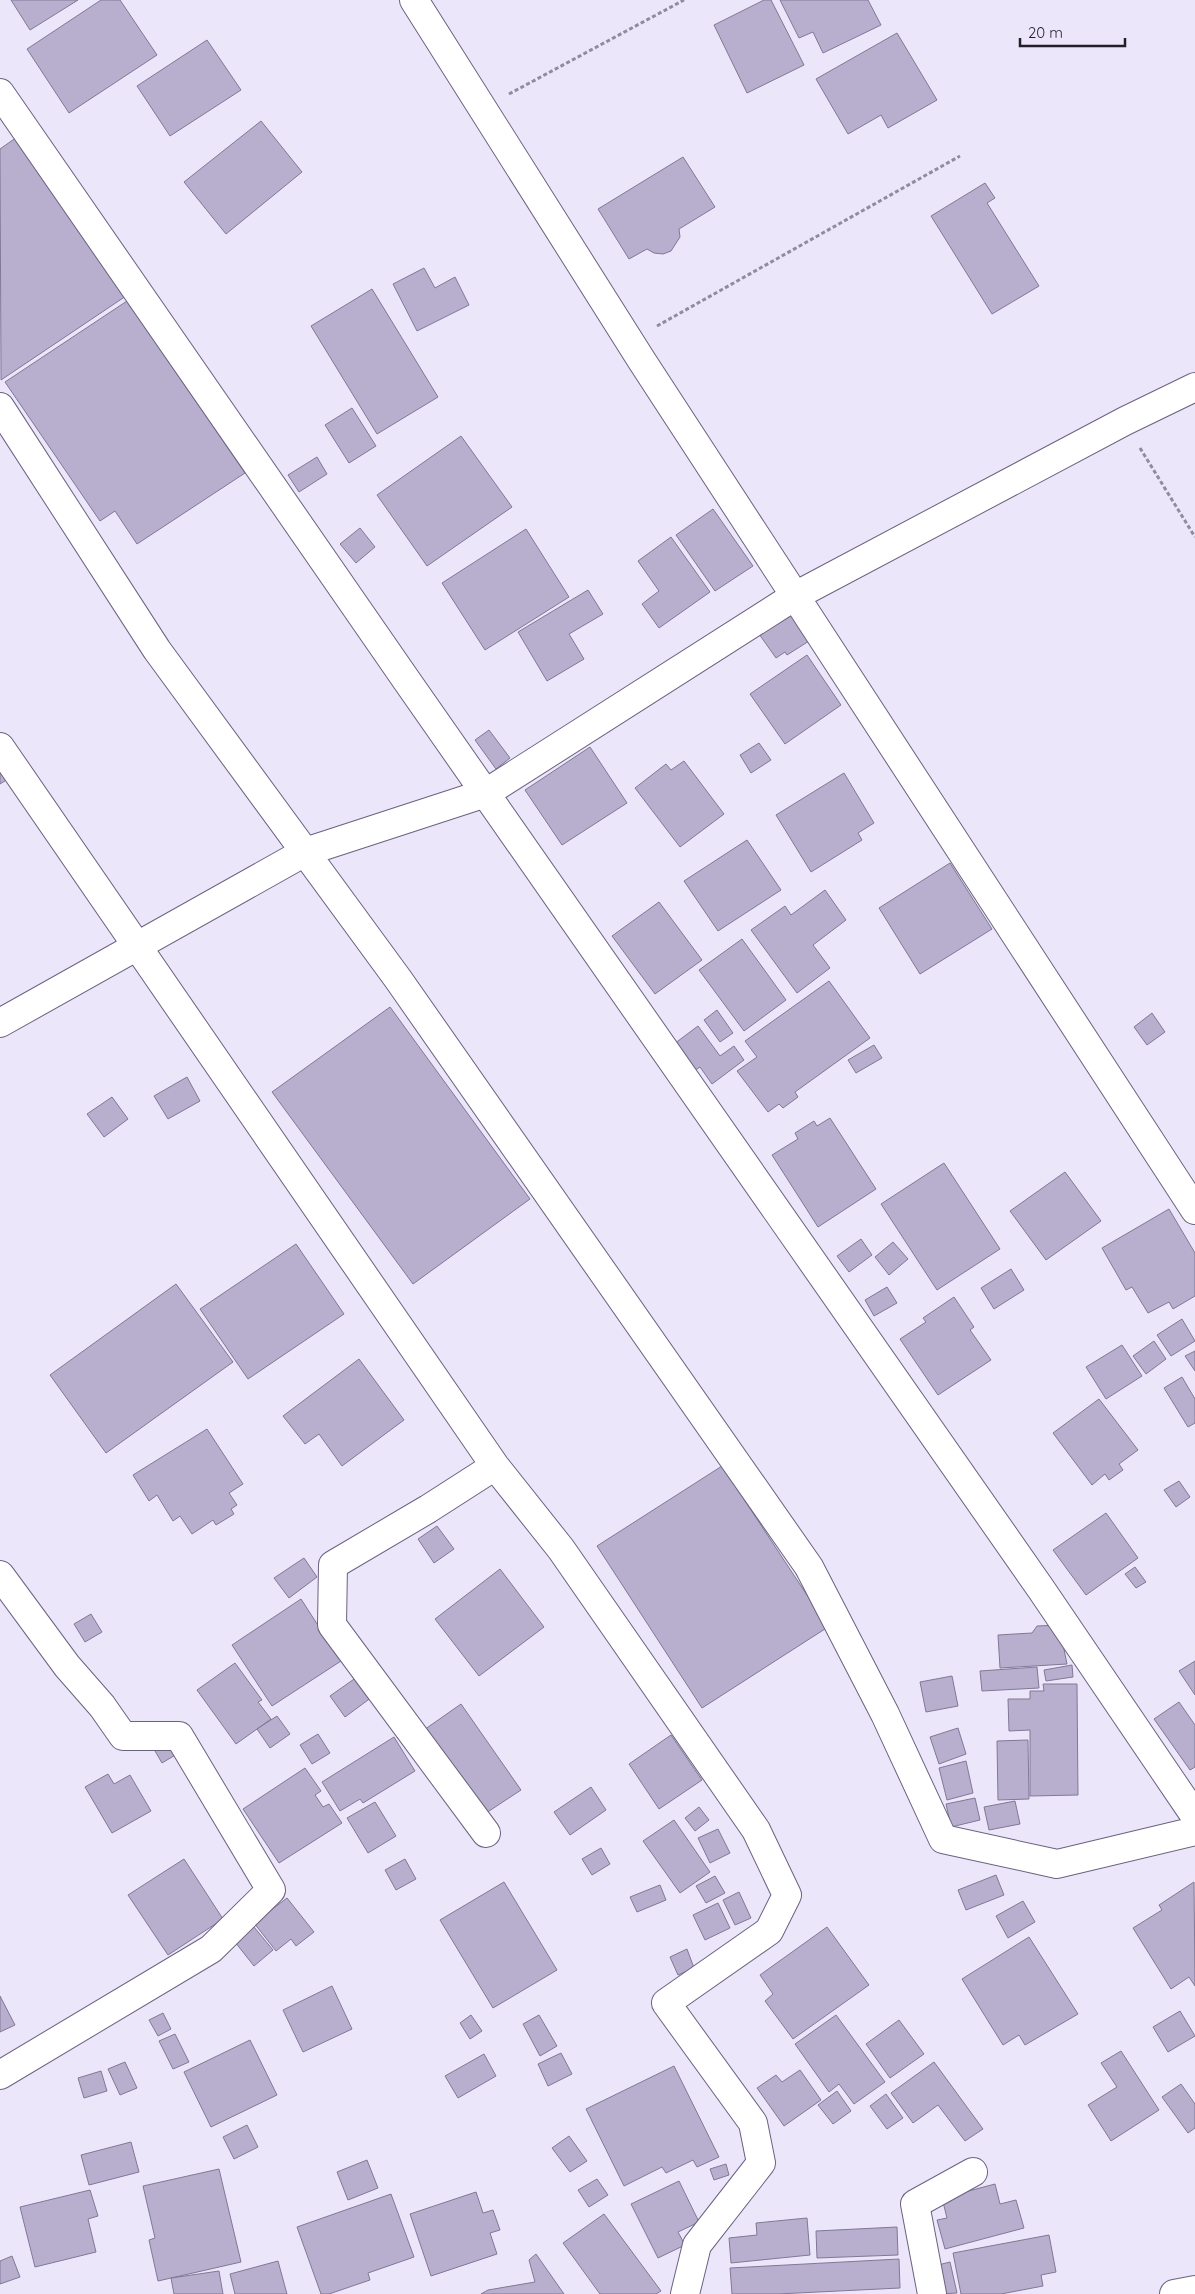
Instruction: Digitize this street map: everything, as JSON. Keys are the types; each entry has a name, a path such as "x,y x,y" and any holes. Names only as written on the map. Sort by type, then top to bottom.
{"street":[{"path":"414,0 630,342 1195,1210"},
{"path":"0,93 1030,1573 1195,1816"},
{"path":"0,1023 305,852 486,793 795,596 1124,422 1195,387"},
{"path":"0,407 157,650 398,979 809,1568 884,1714 943,1840 1057,1864 1195,1831"},
{"path":"0,747 495,1466 561,1548 756,1830 787,1895 769,1930 666,2003 753,2123 761,2163 697,2245 685,2294"},
{"path":"486,1832 332,1625 333,1565 428,1510 495,1466"},
{"path":"0,1575 67,1666 102,1706 123,1736 179,1736 271,1890 211,1949 0,2074"},
{"path":"932,2294 915,2204 973,2172"},
{"path":"1174,2294 1195,2290"}],"path":[{"path":"482,108 684,0"},
{"path":"630,342 960,156"},
{"path":"1124,422 1195,537"}],"building":[{"path":"11,0 78,0 30,30"},
{"path":"101,0 120,0 157,55 69,113 27,49"},
{"path":"764,0 771,0 804,65 747,93 714,25"},
{"path":"780,0 868,0 881,25 823,53 813,32 799,38"},
{"path":"897,33 937,100 888,128 881,115 848,134 816,79"},
{"path":"207,40 241,90 170,136 137,86"},
{"path":"261,121 302,172 226,234 184,182"},
{"path":"17,137 126,296 1,380 0,149"},
{"path":"683,157 715,207 679,229 680,237 671,251 663,254 654,253 647,249 629,259 598,209"},
{"path":"985,183 995,198 987,203 1039,286 992,314 931,216"},
{"path":"424,268 435,288 455,277 469,305 417,331 393,284"},
{"path":"372,289 438,397 377,434 311,326"},
{"path":"127,301 245,473 137,544 115,511 100,521 5,382"},
{"path":"352,408 376,446 349,463 325,425"},
{"path":"461,436 512,507 427,566 377,495"},
{"path":"317,457 327,474 299,492 288,475"},
{"path":"713,509 753,566 715,591 676,535"},
{"path":"360,528 375,547 356,563 340,544"},
{"path":"526,529 569,597 485,650 442,583"},
{"path":"671,537 710,592 659,628 642,604 659,591 638,561"},
{"path":"588,590 603,614 569,634 584,659 547,681 518,632"},
{"path":"791,613 809,641 787,655 785,652 776,658 759,634"},
{"path":"807,655 841,705 785,744 750,694"},
{"path":"489,730 510,758 496,769 475,740"},
{"path":"759,743 771,760 751,773 740,755"},
{"path":"590,747 627,803 562,845 525,790"},
{"path":"684,761 724,814 680,847 635,788 666,764 671,770"},
{"path":"0,768 8,779 0,784"},
{"path":"844,773 874,823 858,833 862,840 811,872 776,815"},
{"path":"747,840 781,890 718,931 684,881"},
{"path":"950,863 992,929 920,974 879,908"},
{"path":"825,890 846,920 813,945 830,968 797,993 751,930 785,906 791,915"},
{"path":"659,902 702,960 655,994 612,936"},
{"path":"742,939 786,1000 744,1031 699,970"},
{"path":"829,981 870,1038 795,1092 798,1097 783,1108 779,1104 768,1112 737,1071 757,1057 745,1041"},
{"path":"390,1007 530,1199 413,1284 272,1092"},
{"path":"717,1010 733,1033 720,1042 704,1020"},
{"path":"1152,1013 1165,1032 1147,1045 1134,1027"},
{"path":"698,1026 720,1056 734,1046 744,1060 712,1084 700,1067 694,1071 674,1044"},
{"path":"874,1045 882,1058 856,1073 848,1060"},
{"path":"187,1077 200,1101 168,1119 154,1096"},
{"path":"112,1097 128,1119 104,1137 87,1114"},
{"path":"830,1118 876,1189 818,1227 772,1155 798,1139 795,1133 814,1121 817,1126"},
{"path":"944,1163 1000,1249 937,1290 881,1204"},
{"path":"1065,1172 1101,1221 1046,1260 1010,1211"},
{"path":"1169,1209 1195,1253 1195,1296 1173,1309 1169,1302 1148,1313 1132,1287 1126,1290 1102,1248"},
{"path":"861,1239 872,1255 849,1272 837,1256"},
{"path":"893,1242 908,1259 889,1275 875,1257"},
{"path":"296,1244 344,1314 248,1379 200,1309"},
{"path":"1011,1269 1024,1290 994,1309 981,1288"},
{"path":"176,1284 233,1362 106,1453 50,1375"},
{"path":"887,1287 897,1303 874,1316 865,1300"},
{"path":"954,1297 974,1327 970,1330 991,1360 938,1395 900,1339 926,1322 923,1318"},
{"path":"1182,1319 1195,1341 1171,1356 1157,1335"},
{"path":"1154,1341 1166,1359 1146,1374 1133,1356"},
{"path":"1122,1345 1142,1376 1106,1399 1086,1367"},
{"path":"1195,1351 1195,1371 1185,1356"},
{"path":"359,1359 404,1420 342,1466 319,1434 305,1444 283,1416"},
{"path":"1182,1377 1195,1399 1195,1423 1188,1427 1164,1388"},
{"path":"1099,1399 1138,1450 1119,1464 1123,1470 1109,1480 1105,1474 1092,1485 1053,1433"},
{"path":"207,1429 243,1484 229,1493 237,1505 231,1509 234,1514 216,1525 213,1520 192,1534 180,1516 173,1521 157,1495 149,1501 133,1475"},
{"path":"722,1466 828,1627 702,1708 597,1546"},
{"path":"1179,1481 1190,1497 1176,1507 1164,1490"},
{"path":"1106,1513 1138,1558 1086,1595 1053,1550"},
{"path":"437,1526 454,1549 434,1563 418,1539"},
{"path":"304,1558 317,1577 289,1598 274,1578"},
{"path":"1135,1567 1146,1582 1136,1588 1125,1574"},
{"path":"500,1569 544,1627 479,1676 435,1619"},
{"path":"301,1599 341,1661 272,1706 232,1645"},
{"path":"91,1614 102,1632 85,1642 74,1624"},
{"path":"1059,1625 1067,1664 1000,1668 998,1635 1032,1633 1037,1626"},
{"path":"1195,1661 1195,1695 1179,1671"},
{"path":"235,1663 262,1700 258,1702 271,1719 236,1744 197,1690"},
{"path":"1072,1665 1073,1677 1046,1681 1044,1670"},
{"path":"1037,1667 1039,1688 982,1691 980,1671"},
{"path":"952,1676 958,1706 926,1712 920,1682"},
{"path":"357,1677 372,1697 345,1717 330,1696"},
{"path":"1043,1684 1077,1684 1078,1795 1030,1796 1030,1730 1009,1731 1008,1699 1030,1699 1030,1691 1044,1691"},
{"path":"1179,1702 1195,1725 1195,1767 1190,1770 1154,1719"},
{"path":"461,1704 521,1790 480,1817 421,1732"},
{"path":"277,1716 290,1734 270,1748 257,1729"},
{"path":"958,1728 966,1754 939,1764 930,1737"},
{"path":"318,1734 330,1753 312,1764 300,1745"},
{"path":"671,1735 702,1780 659,1809 629,1764"},
{"path":"394,1737 415,1771 363,1803 360,1799 340,1811 322,1782"},
{"path":"1028,1740 1029,1799 998,1800 997,1741"},
{"path":"171,1743 177,1754 162,1763 155,1751"},
{"path":"966,1761 973,1793 947,1800 939,1768"},
{"path":"305,1768 321,1791 315,1795 323,1807 329,1804 342,1823 279,1863 243,1809"},
{"path":"108,1774 114,1784 130,1775 151,1811 112,1833 85,1787"},
{"path":"591,1787 606,1810 570,1835 554,1812"},
{"path":"975,1798 980,1820 951,1827 946,1804"},
{"path":"1015,1801 1020,1824 989,1830 984,1807"},
{"path":"375,1802 396,1836 368,1853 347,1818"},
{"path":"699,1807 709,1820 695,1831 685,1818"},
{"path":"674,1820 710,1872 680,1893 643,1841"},
{"path":"718,1829 730,1853 710,1863 698,1838"},
{"path":"601,1848 610,1864 592,1875 582,1859"},
{"path":"184,1859 223,1919 168,1955 128,1895"},
{"path":"405,1859 416,1879 396,1890 385,1870"},
{"path":"996,1875 1004,1895 966,1910 958,1890"},
{"path":"715,1876 725,1893 706,1903 696,1886"},
{"path":"504,1882 557,1970 493,2008 440,1920"},
{"path":"1194,1882 1195,1986 1189,1977 1171,1989 1133,1928 1162,1910 1159,1905"},
{"path":"660,1885 666,1900 637,1912 630,1897"},
{"path":"739,1892 751,1918 735,1925 723,1900"},
{"path":"287,1898 314,1932 296,1946 291,1939 276,1951 254,1923"},
{"path":"1023,1901 1035,1922 1008,1938 996,1916"},
{"path":"718,1903 730,1928 705,1940 693,1915"},
{"path":"254,1927 273,1950 254,1966 235,1942"},
{"path":"827,1927 869,1985 793,2039 765,2001 773,1994 760,1975"},
{"path":"1029,1937 1078,2014 1025,2045 1019,2035 1003,2045 962,1979"},
{"path":"687,1949 694,1968 678,1975 670,1957"},
{"path":"332,1986 352,2029 303,2052 283,2010"},
{"path":"0,1996 15,2025 0,2032"},
{"path":"1180,2011 1195,2036 1168,2052 1153,2027"},
{"path":"163,2013 171,2029 158,2036 149,2020"},
{"path":"471,2015 482,2031 470,2039 460,2023"},
{"path":"539,2015 557,2046 540,2056 523,2024"},
{"path":"836,2015 885,2082 854,2104 839,2084 829,2092 795,2044"},
{"path":"899,2020 924,2054 890,2078 866,2044"},
{"path":"175,2034 189,2062 173,2069 159,2041"},
{"path":"250,2040 277,2095 211,2127 184,2072"},
{"path":"1121,2051 1159,2110 1111,2141 1088,2105 1117,2087 1101,2063"},
{"path":"561,2053 572,2074 548,2086 538,2064"},
{"path":"484,2054 496,2076 458,2098 445,2076"},
{"path":"125,2062 137,2088 120,2095 108,2069"},
{"path":"934,2062 983,2129 965,2141 938,2105 913,2123 891,2093"},
{"path":"674,2066 719,2157 697,2167 693,2160 666,2173 662,2167 624,2186 586,2109"},
{"path":"800,2070 821,2100 784,2126 757,2088 776,2075 782,2082"},
{"path":"101,2071 107,2091 84,2098 78,2078"},
{"path":"1181,2084 1195,2104 1195,2128 1188,2133 1162,2097"},
{"path":"837,2091 851,2111 833,2124 818,2105"},
{"path":"886,2094 903,2118 887,2129 870,2106"},
{"path":"247,2125 258,2147 234,2159 223,2137"},
{"path":"569,2136 587,2161 570,2172 552,2148"},
{"path":"131,2142 139,2172 89,2185 81,2155"},
{"path":"367,2160 378,2188 348,2200 337,2172"},
{"path":"726,2164 729,2175 714,2180 710,2169"},
{"path":"219,2169 241,2262 158,2281 149,2240 155,2238 143,2186"},
{"path":"597,2179 608,2195 589,2207 578,2190"},
{"path":"679,2181 699,2222 678,2232 685,2245 658,2258 631,2204"},
{"path":"995,2184 1000,2204 1016,2200 1024,2228 945,2249 937,2220 947,2218 942,2198"},
{"path":"90,2190 98,2216 88,2219 96,2252 35,2267 20,2207"},
{"path":"476,2192 483,2213 493,2210 500,2230 490,2233 497,2254 431,2276 410,2214"},
{"path":"391,2194 414,2257 368,2273 370,2280 329,2294 321,2294 297,2227"},
{"path":"604,2214 661,2291 656,2294 600,2294 563,2243"},
{"path":"807,2218 810,2255 731,2263 729,2238 757,2235 756,2223"},
{"path":"897,2227 898,2255 817,2258 816,2231"},
{"path":"1049,2235 1056,2272 1041,2275 1043,2286 1001,2294 961,2294 953,2253"},
{"path":"536,2254 564,2294 481,2294 488,2290 535,2282 529,2260"},
{"path":"12,2256 20,2277 0,2284 0,2261"},
{"path":"899,2259 900,2288 777,2294 732,2294 730,2268"},
{"path":"278,2261 287,2294 235,2294 230,2274"},
{"path":"950,2262 957,2293 940,2294 934,2266"},
{"path":"219,2271 223,2294 174,2294 171,2278"}]}
